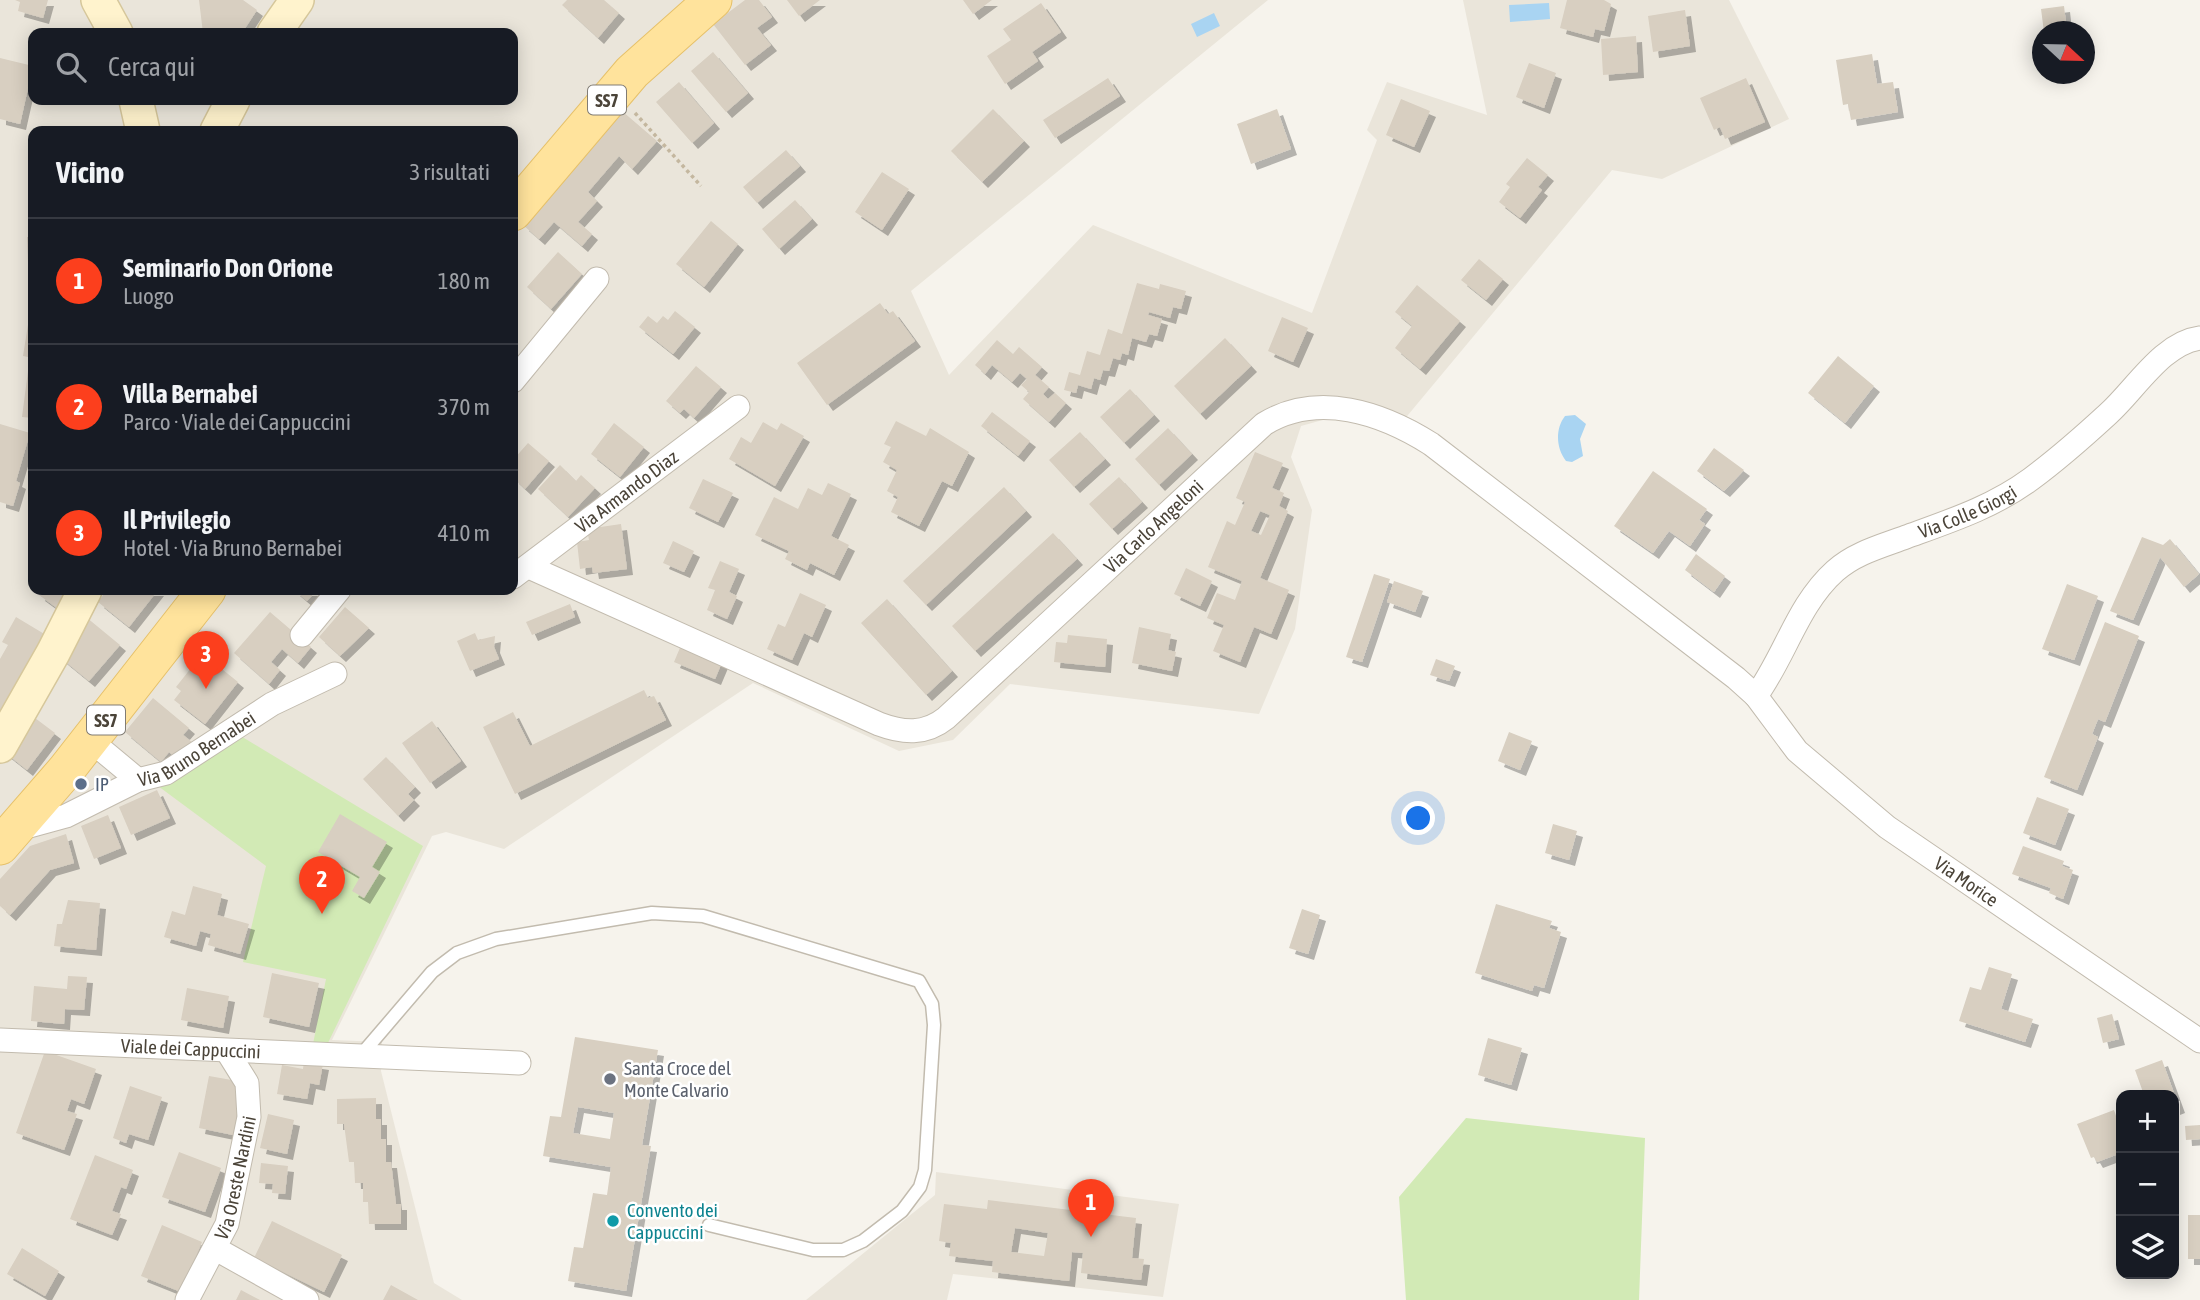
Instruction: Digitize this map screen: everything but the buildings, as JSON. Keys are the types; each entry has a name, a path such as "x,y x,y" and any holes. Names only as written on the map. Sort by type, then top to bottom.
{"main road":[{"path":"98,0 113,28"},
{"path":"277,28 297,0"},
{"name":"SS7","path":"518,206 615,91 668,37 713,0"},
{"path":"125,105 125,126"},
{"path":"137,105 142,126"},
{"path":"220,126 230,105"},
{"path":"0,746 82,595"},
{"name":"SS7","path":"7,838 90,740 203,595"}],"street":[{"path":"518,375 597,279"},
{"name":"Via Colle Giorgi","path":"1756,696 1777,664 1812,598 1836,570 1862,554 1969,514 2007,496 2109,414 2171,350 2187,340 2200,338"},
{"name":"Via Armando Diaz","path":"521,572 738,407"},
{"name":"Via Carlo Angeloni","path":"521,572 879,724 900,731 923,731 946,718 1264,424 1293,412 1344,409 1393,422 1431,444 1756,696"},
{"path":"302,635 336,595"},
{"name":"Via Bruno Bernabei","path":"7,838 66,816 138,780 166,773 272,704 335,674"},
{"name":"Via Morice","path":"1756,696 1797,751 1887,827 2200,1041"},
{"path":"90,740 138,780"},
{"name":"Viale dei Cappuccini","path":"0,1040 519,1063"},
{"name":"Via Oreste Nardini","path":"187,1300 216,1249 234,1204 250,1110 247,1083 227,1051"},
{"path":"216,1249 307,1300"}],"lane":[{"path":"372,1056 432,972 457,953 496,939 652,913 703,916 919,981 927,992 934,1012 933,1052 925,1170 920,1187 907,1205 863,1241 834,1252 709,1225"}],"path":[{"path":"615,91 701,186"}],"shaded area":[{"path":"0,0 1268,0 911,291 949,375 1093,225 1312,313 1377,140 1367,130 1387,82 1487,115 1463,0 1729,0 1789,119 1662,179 1612,170 1393,433 1337,416 1301,426 1291,457 1312,510 1295,629 1259,714 1010,684 953,740 899,751 753,683 504,849 446,832 432,836 332,1040 382,1042 381,1071 434,1283 462,1300 0,1300"},
{"path":"936,1172 1179,1204 1163,1297 953,1274 947,1300 806,1300 935,1195"}],"green space":[{"path":"239,735 423,846 327,1045 313,1044 326,979 243,962 266,866 158,786"},
{"path":"1466,1118 1645,1138 1639,1300 1406,1300 1399,1197"}],"water":[{"path":"1549,3 1550,19 1510,22 1509,5"},
{"path":"1214,13 1220,26 1197,37 1191,24"},
{"path":"1575,415 1586,424 1580,439 1583,456 1572,462 1566,461 1563,456 1558,433 1565,416"}],"place":[{"name":"Il Privilegio","path":"206,689"},
{"name":"IP","path":"81,784"},
{"name":"Villa Bernabei","path":"322,914"},
{"name":"Santa Croce del Monte Calvario","path":"610,1079"},
{"name":"Convento dei Cappuccini","path":"613,1221"},
{"name":"Seminario Don Orione","path":"1091,1237"}]}
